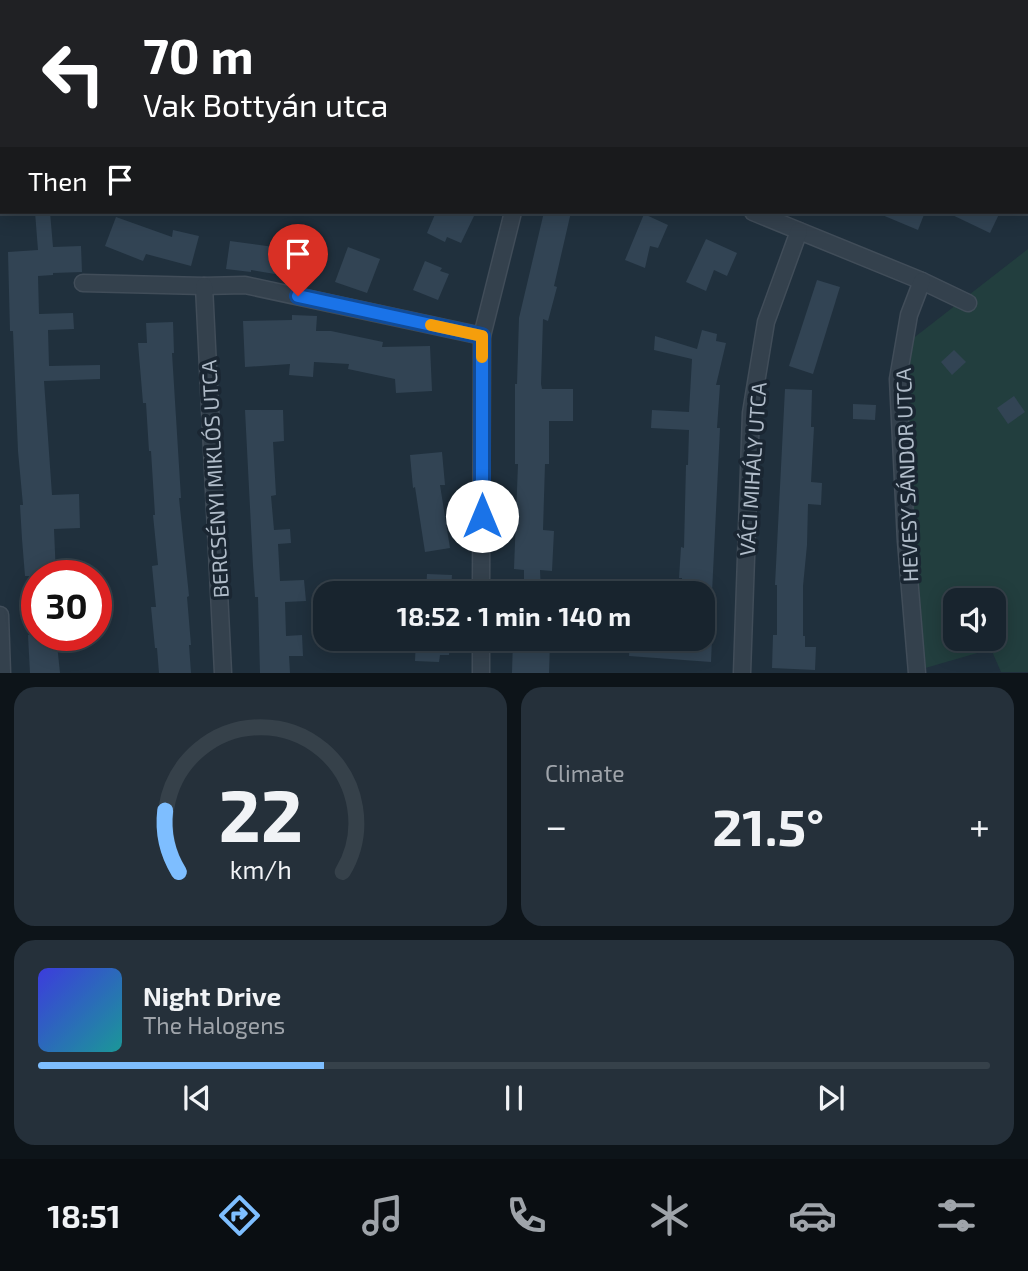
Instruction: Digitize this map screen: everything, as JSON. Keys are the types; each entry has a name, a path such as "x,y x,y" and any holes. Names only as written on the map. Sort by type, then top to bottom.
{"street":[{"path":"481,581 482,336 512,214"},
{"path":"758,214 922,281 968,303"},
{"name":"VÁCI MIHÁLY UTCA","path":"742,673 751,413 766,322 799,231"},
{"name":"HEVESY SÁNDOR UTCA","path":"917,673 906,541 898,379 909,315 922,281"},
{"path":"83,283 245,285 482,336"},
{"name":"BERCSÉNYI MIKLÓS UTCA","path":"204,286 223,673"},
{"path":"0,615 2,673"},
{"path":"481,651 481,673"}],"green space":[{"path":"1028,249 1028,672 1001,672 992,651 1006,651 1006,588 943,588 943,651 984,651 922,669 902,347"}],"building":[{"path":"35,214 50,214 53,247 81,246 82,272 38,276 39,314 73,313 74,329 48,330 49,366 100,365 100,379 44,381 52,495 79,494 80,528 54,529 55,560 24,560 8,252 38,250"},
{"path":"435,214 474,216 461,243 447,237 445,242 427,233"},
{"path":"544,214 571,214 554,286 557,287 548,321 543,319 541,384 542,389 573,389 573,421 549,421 549,464 545,464 543,530 554,531 552,571 540,570 540,581 524,581 524,570 514,569 518,464 515,464 519,318"},
{"path":"644,214 668,225 658,248 650,246 645,268 625,260"},
{"path":"880,214 924,214 918,230"},
{"path":"950,214 999,214 990,233"},
{"path":"116,217 172,237 173,230 199,236 191,266 146,254 143,261 105,246"},
{"path":"706,239 737,253 727,276 714,270 706,291 686,282"},
{"path":"230,241 304,251 299,278 226,269"},
{"path":"348,247 380,259 367,293 335,282"},
{"path":"425,261 449,274 438,300 413,290"},
{"path":"817,280 840,287 813,374 789,366"},
{"path":"292,315 317,316 316,331 331,331 383,342 382,347 430,346 432,391 396,393 395,379 348,369 349,364 314,362 313,377 289,375 290,364 245,367 243,321 292,320"},
{"path":"173,322 179,498 189,596 191,673 159,673 151,607 156,607 152,566 158,565 151,451 146,403 143,403 138,343 147,343 146,323"},
{"path":"702,330 717,334 716,341 726,343 716,385 720,385 717,428 720,428 713,581 682,581 682,578 679,578 681,547 684,548 689,430 651,428 652,410 689,412 692,359 654,350 655,336 697,349"},
{"path":"954,350 966,362 952,375 941,362"},
{"path":"785,389 812,390 811,427 814,427 811,482 822,483 821,505 808,504 803,586 803,636 805,647 816,647 815,670 772,668 773,635 777,635 775,585"},
{"path":"1014,396 1025,412 1008,424 997,408"},
{"path":"853,404 876,405 875,420 853,419"},
{"path":"245,410 283,410 284,441 273,442 276,495 271,496 274,530 290,529 291,543 278,544 280,581 304,580 306,601 285,602 286,636 302,635 303,656 289,656 290,673 260,673 258,597 255,597"},
{"path":"442,452 445,485 440,485 450,548 425,552 410,455"},
{"path":"427,574 452,575 452,581 427,581"},
{"path":"29,651 58,651 60,673 30,673"},
{"path":"415,651 449,651 449,655 440,655 439,662 415,661"},
{"path":"513,651 550,651 549,673 512,673"},
{"path":"629,651 711,651 711,662 629,656"}],"slow traffic":[{"path":"431,325 482,336 482,357"}],"route":[{"path":"298,296 482,336 482,516"}]}
